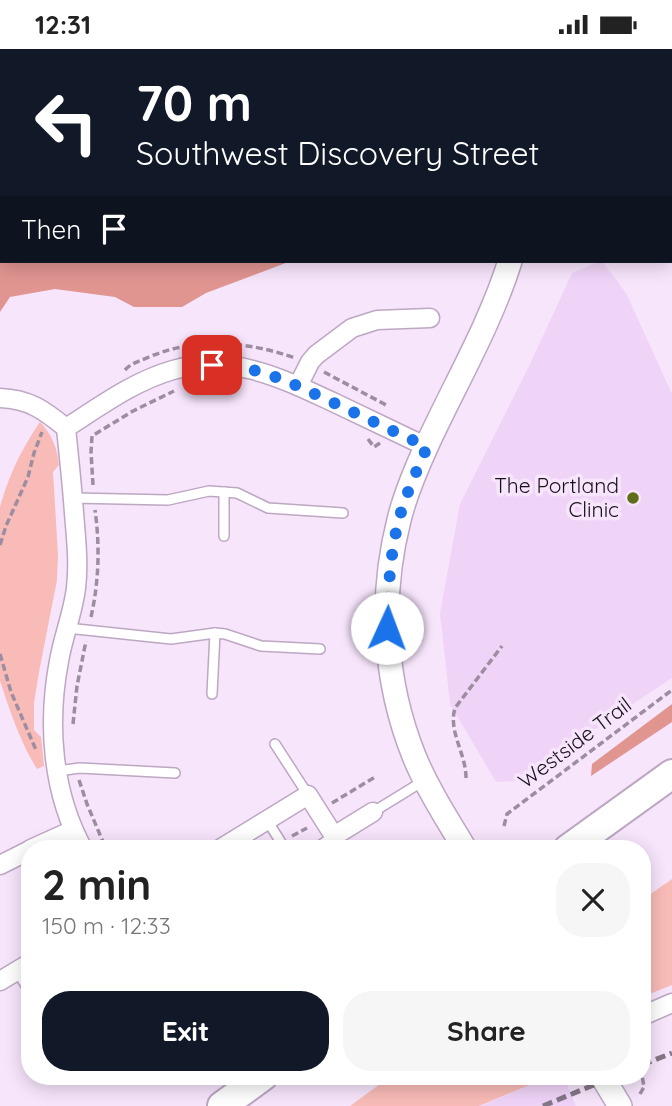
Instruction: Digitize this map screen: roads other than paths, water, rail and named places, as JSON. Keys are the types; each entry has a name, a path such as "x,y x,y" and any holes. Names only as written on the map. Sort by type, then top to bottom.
{"main road":[{"path":"580,840 672,774"},
{"path":"222,1106 251,1085"}],"street":[{"path":"460,840 415,758 391,679 387,628 389,572 407,495 502,289 509,263"},
{"path":"298,386 309,365 323,348 352,328 377,320 430,318"},
{"path":"66,428 143,381 175,369 231,365 265,372 427,447"},
{"path":"0,398 33,405 66,428 77,571 76,589 59,659 52,728 61,793 78,840"},
{"path":"235,840 308,796 334,837 373,812"},
{"path":"51,840 73,830"},
{"path":"0,865 21,854"},
{"path":"0,981 21,968"},
{"path":"651,1012 672,1003"},
{"path":"607,1085 620,1106"}],"lane":[{"path":"73,498 168,500 202,492 224,492 237,493 268,508 343,513"},
{"path":"224,492 224,535"},
{"path":"67,628 171,639 215,633 261,646 320,649"},
{"path":"212,694 215,633"},
{"path":"275,744 308,796"},
{"path":"57,771 76,769 175,773"},
{"path":"373,812 426,780"},
{"path":"267,820 279,840"},
{"path":"329,840 334,837"}],"railway":[{"path":"651,1061 672,1053"},
{"path":"543,1106 593,1085"}],"place":[{"name":"The Portland Clinic","path":"633,498"}]}
